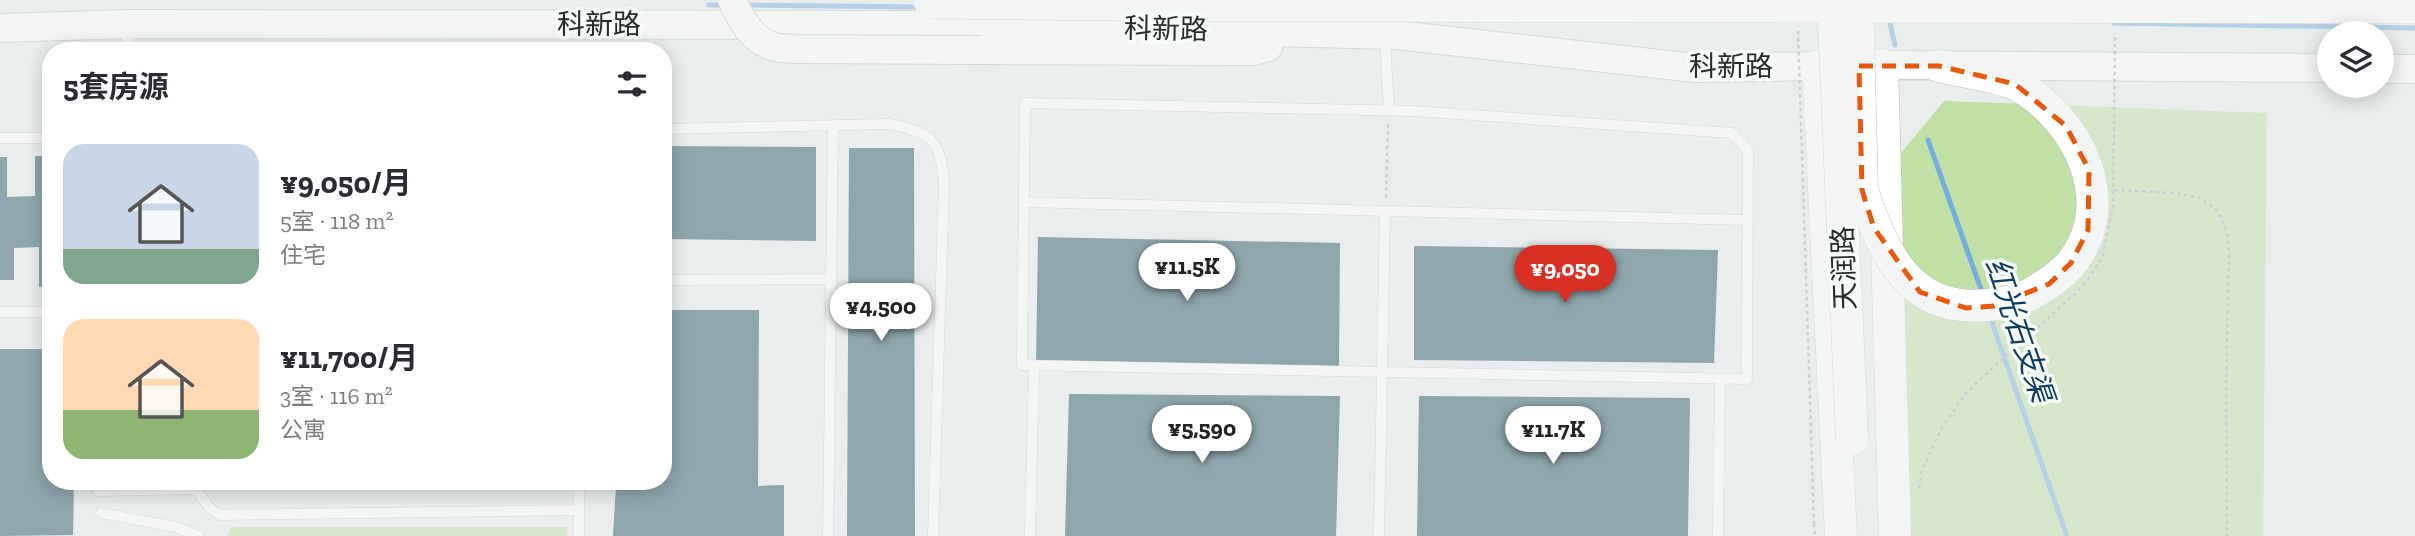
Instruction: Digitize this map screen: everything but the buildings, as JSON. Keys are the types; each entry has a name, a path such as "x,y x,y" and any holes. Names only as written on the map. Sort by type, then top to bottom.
{"highway":[{"path":"932,0 2415,5"}],"main road":[{"path":"732,0 739,16 754,34 771,46 794,49 1254,51 1327,33"},
{"name":"天润路","path":"1833,0 1862,438 1878,536"},
{"name":"天润路","path":"1856,536 1862,438 1862,190 1857,0"},
{"name":"科新路","path":"0,29 128,37 986,25 1384,35 1696,68 1882,65 2317,68"},
{"path":"1882,65 1895,536"},
{"path":"1818,66 1827,530"},
{"path":"1862,190 1874,229 1893,260 1920,292 1966,308 1994,306 2023,298 2049,284 2071,263 2082,245 2091,215 2089,170 2066,126 2043,103 2015,84 1939,66"},
{"path":"2394,69 2415,69"}],"lane":[{"path":"1384,35 1389,110"},
{"path":"1025,103 1389,110 1731,132 1748,150 1747,379 1022,365 1025,103"},
{"path":"672,129 890,124 915,129 933,139 943,162 933,536"},
{"path":"828,536 832,125"},
{"path":"0,138 42,138"},
{"path":"1024,202 1386,205 1748,220"},
{"path":"1379,536 1386,205"},
{"path":"672,280 831,279"},
{"path":"0,312 42,312"},
{"path":"1030,536 1034,365"},
{"path":"1718,536 1720,380"},
{"path":"198,490 203,501 220,515 578,510"},
{"path":"579,490 579,536"},
{"path":"101,513 175,527 199,536"}],"path":[{"path":"1798,27 1827,530 1815,536"},
{"path":"1918,493 1922,470 1941,429 1964,396 2074,295 2102,258 2114,190 2115,27"},
{"path":"1386,205 1388,140"},
{"path":"2114,190 2200,198 2218,211 2227,232 2227,536"}],"highlighted area":[{"path":"1859,66 1939,66 2015,84 2066,126 2089,170 2088,230 2071,263 2049,284 1994,306 1966,308 1920,292 1874,228 1862,190"}],"green space":[{"path":"1944,101 2267,113 2263,536 1911,536 1896,159"},
{"path":"232,527 567,527 567,536 227,536"}],"waterway":[{"path":"709,5 725,5"},
{"path":"745,5 921,7"},
{"name":"红光右支渠","path":"1889,19 1895,45"},
{"path":"2114,23 2415,28"},
{"name":"红光右支渠","path":"1928,140 1983,295"},
{"name":"红光右支渠","path":"1989,314 2067,536"}]}
